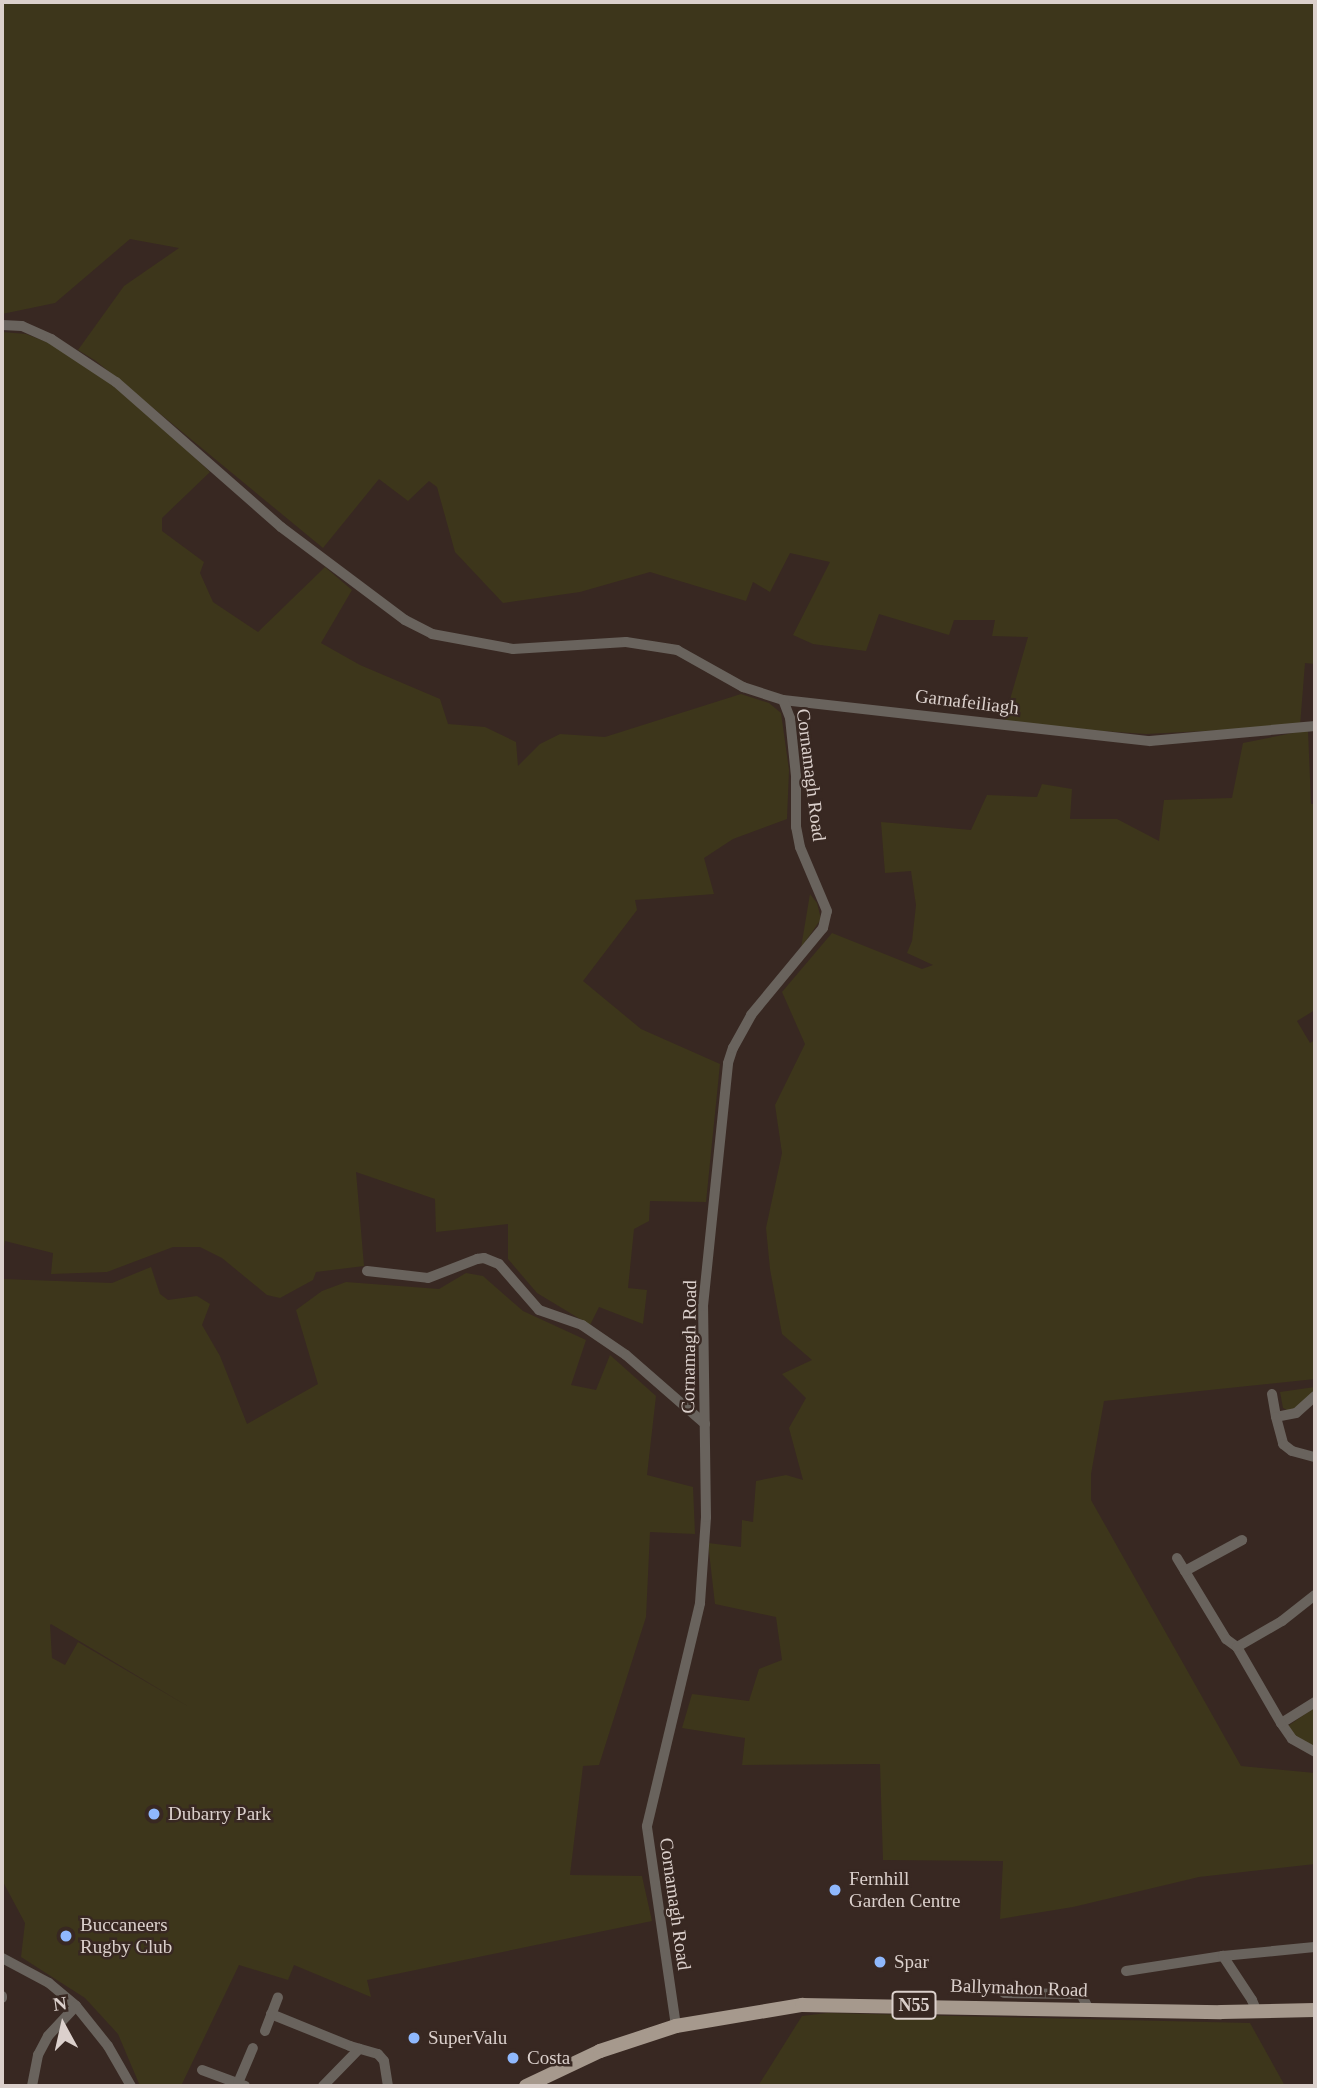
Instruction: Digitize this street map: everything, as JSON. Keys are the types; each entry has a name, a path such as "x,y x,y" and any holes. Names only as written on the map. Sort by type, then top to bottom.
{"main road":[{"name":"Ballymahon Road","path":"526,2086 600,2051 676,2026 772,2008 826,2003 1088,2010 1315,2010"}],"street":[{"name":"Garnafeiliagh","path":"2,325 22,326 51,339 116,382 281,527 405,620 432,634 513,649 626,642 677,650 743,687 783,700 1150,741 1315,726"},
{"name":"Cornamagh Road","path":"676,2026 647,1826 700,1603 706,1517 703,1306 728,1063 751,1015 826,923 827,911 800,847 796,827 796,776 789,718 783,700"},
{"path":"367,1271 428,1278 477,1259 484,1258 499,1264 539,1310 582,1325 626,1355 705,1423"},
{"path":"1272,1394 1283,1444 1292,1451 1315,1457"},
{"path":"1276,1417 1296,1413 1315,1396"},
{"path":"1185,1571 1242,1540"},
{"path":"1178,1558 1226,1639 1237,1647 1292,1739 1315,1752"},
{"path":"1237,1647 1282,1621 1315,1595"},
{"path":"1281,1723 1315,1702"},
{"path":"1126,1971 1223,1956 1315,1947"},
{"path":"1223,1956 1257,2012"},
{"path":"2,1958 49,1983 76,2006 108,2046 131,2086"},
{"path":"1004,1993 1080,1994 1084,1996 1088,2010"},
{"path":"265,2031 278,1997"},
{"path":"32,2086 38,2055 48,2036 76,2006"},
{"path":"271,2014 359,2049 378,2053 382,2057 388,2086"},
{"path":"202,2070 241,2085 253,2048"},
{"path":"323,2086 359,2049"}],"shaded area":[{"path":"2,2 1315,2 1315,664 1305,663 1300,726 1146,734 1003,724 1028,637 992,636 995,620 954,620 949,635 879,614 866,651 813,644 793,635 830,562 790,553 770,592 753,582 746,601 650,572 580,592 503,603 455,552 437,487 429,481 408,501 379,479 323,548 96,361 78,350 124,286 179,248 130,239 55,303 2,314"},
{"path":"2,332 26,334 49,343 98,374 150,415 210,472 162,518 162,531 204,562 200,573 213,602 258,632 325,567 352,590 321,643 360,665 440,699 448,724 485,727 516,742 518,766 540,744 560,734 605,737 741,694 769,703 781,713 789,770 787,819 733,839 704,858 714,894 635,900 637,910 583,981 641,1029 720,1064 706,1202 650,1201 649,1221 634,1229 628,1288 647,1290 643,1324 599,1307 590,1325 537,1293 508,1259 508,1224 436,1232 435,1199 356,1172 364,1266 316,1272 313,1280 280,1298 267,1295 222,1258 200,1247 173,1247 107,1272 51,1274 53,1253 5,1241 2,1259"},
{"path":"1308,730 1311,804 1315,804 1315,1010 1297,1021 1310,1043 1315,1040 1315,1379 1104,1401 1091,1474 1091,1500 1241,1766 1315,1773 1315,1864 1199,1877 1073,1907 1000,1919 1003,1861 883,1860 880,1764 742,1765 745,1738 682,1728 692,1694 749,1701 759,1669 782,1660 776,1617 715,1604 708,1543 741,1547 742,1520 753,1522 756,1481 786,1475 803,1480 789,1428 806,1398 782,1374 812,1360 782,1334 770,1269 766,1228 782,1153 775,1105 805,1044 782,992 832,933 922,969 933,965 907,953 912,941 916,905 911,871 885,873 881,822 971,830 987,795 1037,797 1042,784 1072,789 1070,819 1117,819 1159,841 1164,800 1232,798 1243,743"},
{"path":"810,894 817,903 821,919 801,948"},
{"path":"151,1267 160,1294 168,1300 197,1296 210,1304 202,1325 220,1356 247,1424 318,1384 296,1310 322,1291 346,1282 439,1289 466,1273 483,1276 523,1311 586,1340 571,1385 596,1390 610,1355 656,1396 647,1475 693,1487 695,1534 650,1532 646,1617 599,1765 583,1766 570,1875 642,1876 652,1921 367,1980 371,1997 294,1965 288,1980 239,1965 181,2086 140,2086 118,2034 85,1998 21,1957 25,1923 2,1880 2,1279 112,1283","holes":["51,1624 189,1707 78,1642 65,1665 52,1658"]},
{"path":"1315,1387 1315,1392 1302,1404 1289,1411 1283,1408 1280,1392"},
{"path":"1315,1707 1315,1748 1295,1737 1288,1726"},
{"path":"827,2013 1250,2023 1285,2086 758,2086 802,2016"}],"place":[{"name":"Dubarry Park","path":"154,1814"},
{"name":"Fernhill Garden Centre","path":"835,1890"},
{"name":"Buccaneers Rugby Club","path":"66,1936"},
{"name":"Spar","path":"880,1962"},
{"name":"SuperValu","path":"414,2038"},
{"name":"Costa","path":"513,2058"}]}
